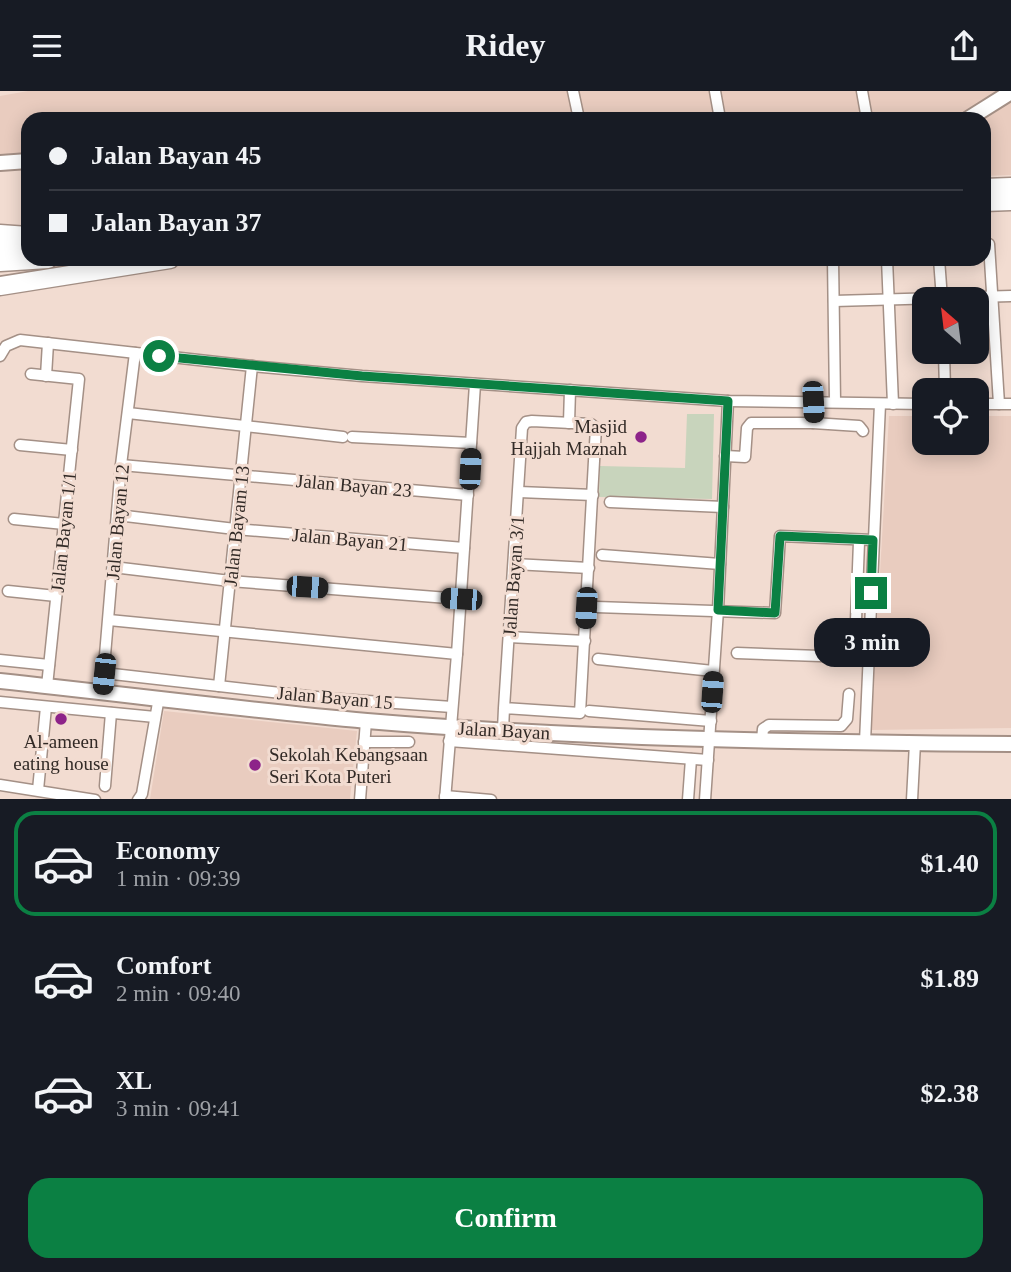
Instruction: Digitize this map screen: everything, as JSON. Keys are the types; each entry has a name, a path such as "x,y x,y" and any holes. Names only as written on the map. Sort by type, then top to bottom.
{"highway":[{"path":"991,188 1011,187"},
{"path":"991,202 1011,201"},
{"path":"0,233 21,235"},
{"path":"0,247 21,246"},
{"path":"0,262 21,261"},
{"path":"0,286 126,266"}],"street":[{"path":"573,91 578,112"},
{"path":"715,91 719,112"},
{"path":"862,91 866,112"},
{"path":"978,112 1008,92"},
{"path":"0,163 21,162"},
{"path":"833,266 835,402"},
{"path":"888,266 893,404"},
{"path":"940,266 941,287"},
{"path":"991,266 999,404"},
{"path":"989,297 1011,296"},
{"path":"834,301 912,300"},
{"path":"0,356 6,346 20,340 252,366 475,384 728,401 912,404"},
{"path":"31,374 46,376 48,343"},
{"name":"Jalan Bayan 12","path":"102,691 121,465 135,353"},
{"name":"Jalan Bayam 13","path":"219,685 252,366"},
{"name":"Jalan Bayan 1/1","path":"46,376 79,379 47,686"},
{"path":"468,799 445,798 475,384"},
{"path":"504,708 580,713 596,428 594,425 569,423 570,390"},
{"path":"705,799 728,401"},
{"path":"813,402 813,423"},
{"path":"865,742 880,404"},
{"path":"989,404 1011,404"},
{"path":"128,413 347,437 471,443"},
{"name":"Jalan Bayan 3/1","path":"503,730 522,428 526,422 569,423"},
{"path":"725,456 745,457 747,428 751,423 859,426 863,431"},
{"path":"20,445 72,450"},
{"name":"Jalan Bayan 23","path":"121,465 468,495"},
{"path":"519,492 593,495"},
{"path":"610,502 723,507"},
{"name":"Jalan Bayan 21","path":"117,515 235,529 464,548"},
{"path":"13,519 64,524"},
{"path":"596,607 775,613 780,536 873,540"},
{"path":"737,653 849,657 855,646 859,542"},
{"path":"602,555 720,564"},
{"path":"514,563 589,568"},
{"path":"113,567 230,581 461,599"},
{"path":"8,591 57,596"},
{"path":"109,620 457,654"},
{"path":"509,637 584,641"},
{"path":"855,646 869,646"},
{"path":"598,659 713,671"},
{"path":"0,660 49,665"},
{"name":"Jalan Bayan 15","path":"104,674 325,698 452,707"},
{"name":"Jalan Bayan","path":"0,681 366,720 449,734 503,730 762,740 1011,744"},
{"path":"762,740 763,729 769,725 841,726 847,719 849,694"},
{"path":"139,799 142,794 159,697"},
{"path":"0,702 155,717"},
{"path":"38,790 46,707"},
{"path":"589,711 711,721"},
{"path":"105,786 111,713"},
{"path":"360,799 366,720"},
{"path":"449,734 708,760"},
{"path":"364,742 409,742"},
{"path":"912,799 915,743"},
{"path":"688,799 691,759"},
{"path":"0,785 89,799"}],"shaded area":[{"path":"28,91 1011,91 1011,175 991,176 991,112 21,112 21,156 0,157 0,96"},
{"path":"889,416 912,416 912,455 989,455 989,416 1011,416 1011,728 871,730"},
{"name":"Sekolah Kebangsaan Seri Kota Puteri","path":"164,711 357,731 350,799 150,799"}],"green space":[{"path":"687,414 714,414 712,499 599,497 600,466 685,468"}],"place":[{"name":"Masjid Hajjah Maznah","path":"641,437"},
{"name":"Al-ameen eating house","path":"61,719"},
{"name":"Sekolah Kebangsaan Seri Kota Puteri","path":"255,765"}],"route":[{"path":"159,356 362,376 728,401 718,610 775,613 780,536 873,540 871,593"}]}
